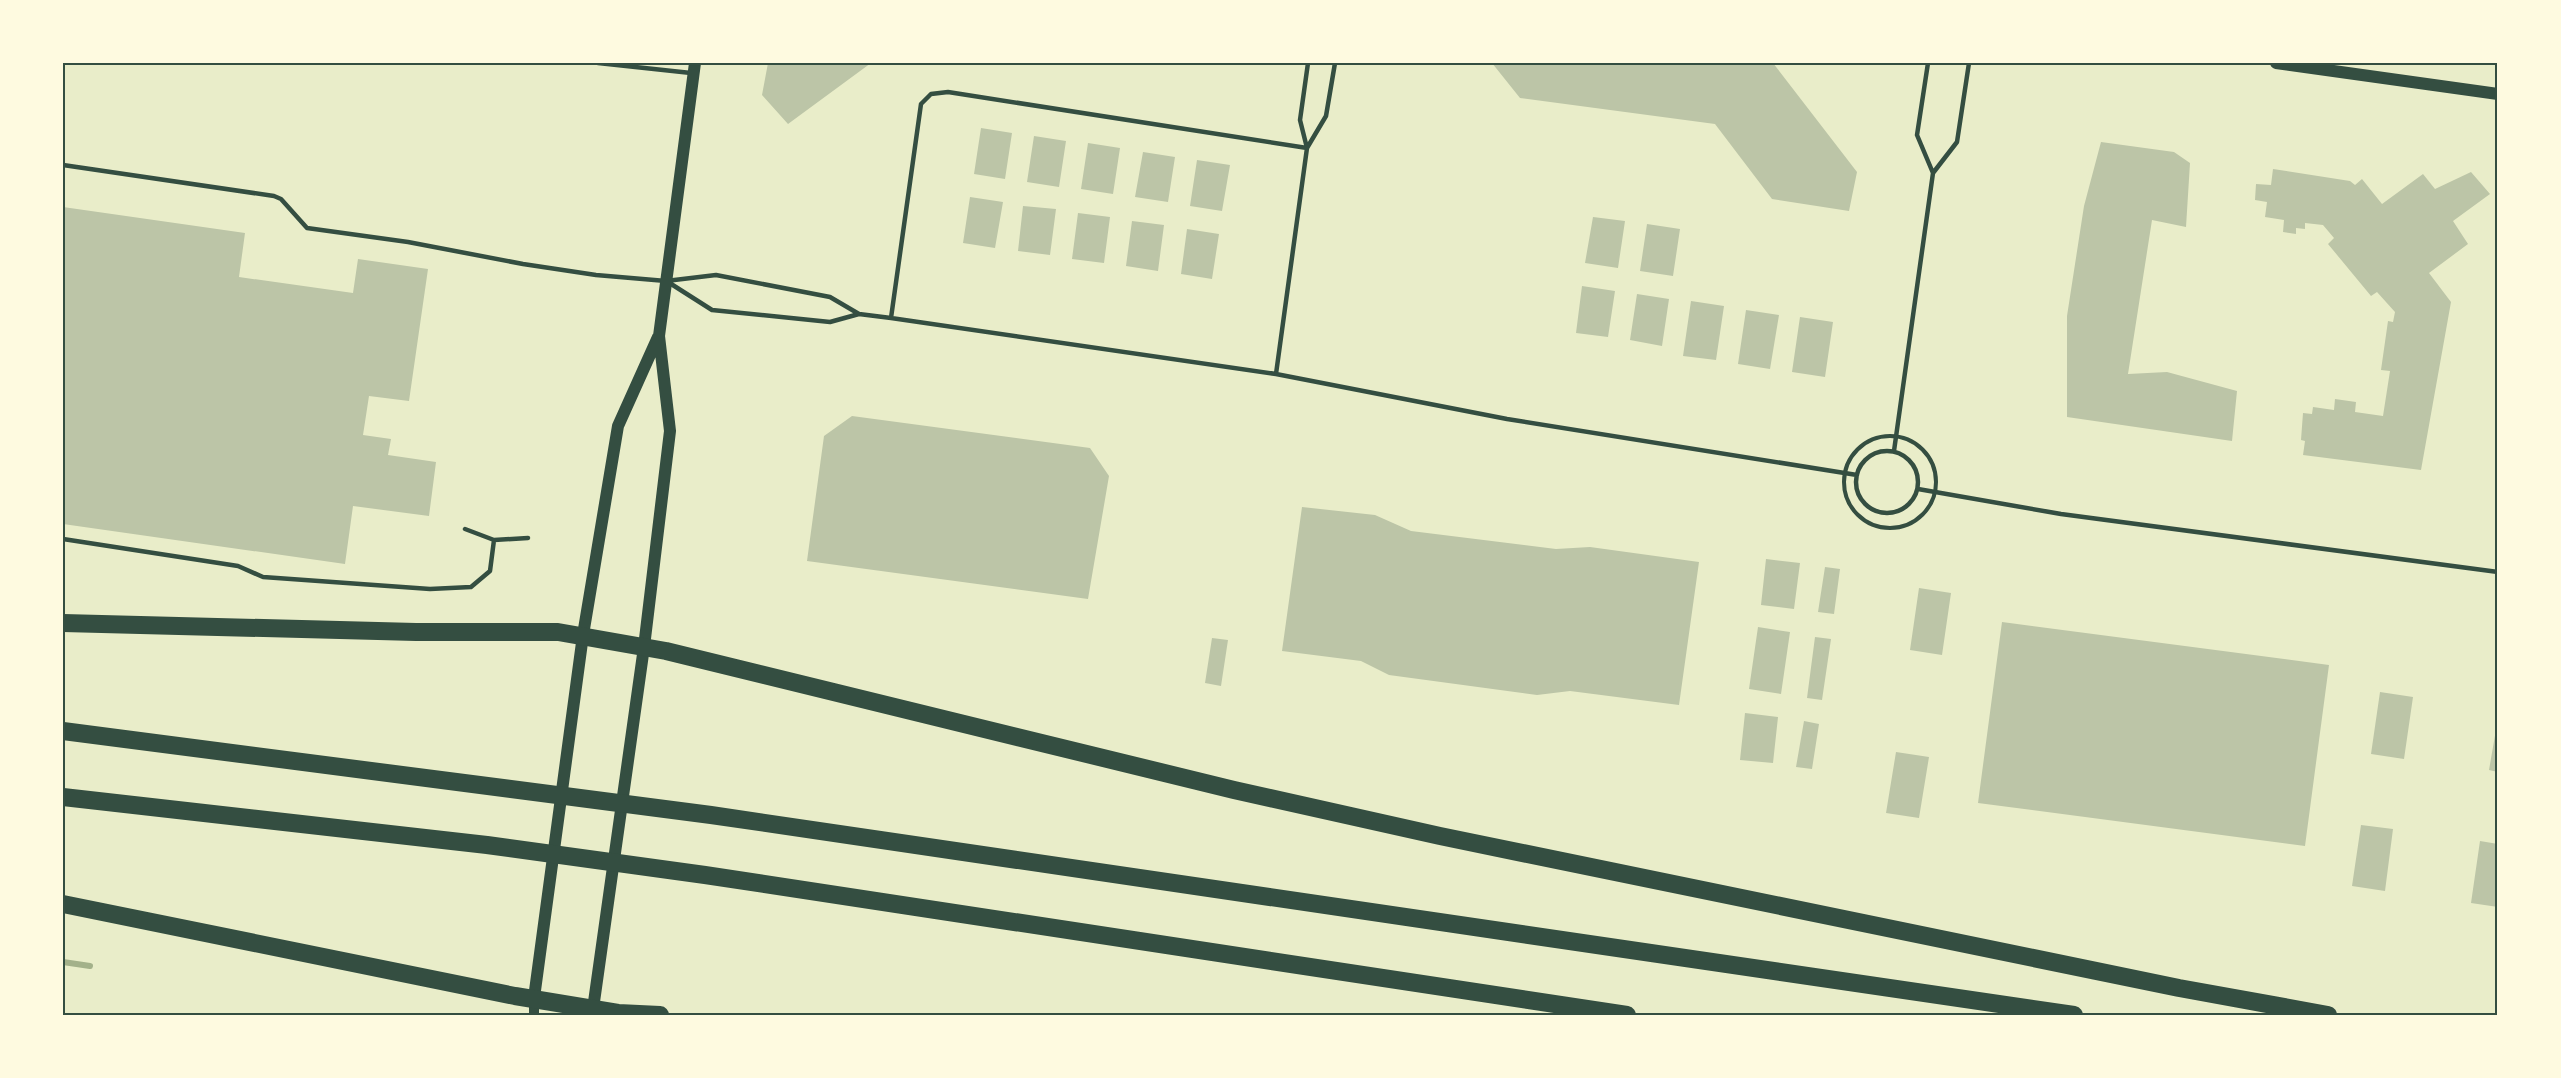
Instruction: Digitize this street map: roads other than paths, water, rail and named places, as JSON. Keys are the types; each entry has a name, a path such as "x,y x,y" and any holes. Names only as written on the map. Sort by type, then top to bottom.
{"highway":[{"path":"63,623 416,632 558,632 583,635 644,646 1234,790 1417,831 2180,988 2328,1015"},
{"path":"63,731 711,815 2074,1015"},
{"path":"63,797 487,845 705,875 1627,1015"},
{"path":"63,904 534,1007 660,1015"}],"main road":[{"path":"2276,63 2498,94"},
{"path":"593,1012 644,646 670,431 659,336 695,68"},
{"path":"534,1007 583,635 618,426 659,336"}],"lane":[{"path":"600,63 695,68"},
{"path":"1276,374 1307,148 1300,120 1308,63"},
{"path":"1307,148 1326,116 1335,63"},
{"path":"1928,63 1917,135 1933,173"},
{"path":"1894,451 1933,173 1957,142 1970,63"},
{"path":"891,318 921,104 931,94 957,94 1307,148"},
{"path":"63,165 274,196 281,199 307,228 408,242 565,271 666,280 716,275 830,297 859,314"},
{"path":"666,280 712,310 830,322 859,314 891,318 1276,374 1507,419 1857,475"},
{"path":"1884,451 1894,451 1903,455 1916,469 1918,489 1914,498 1900,511 1881,512 1864,503 1856,485 1857,475 1867,459 1884,451"},
{"path":"1918,489 2073,515 2498,572"},
{"path":"465,529 494,540 528,538"},
{"path":"63,539 238,566 263,577 430,589 471,587 482,580 490,571 494,540"}],"waterway":[{"path":"63,962 90,966"}]}
